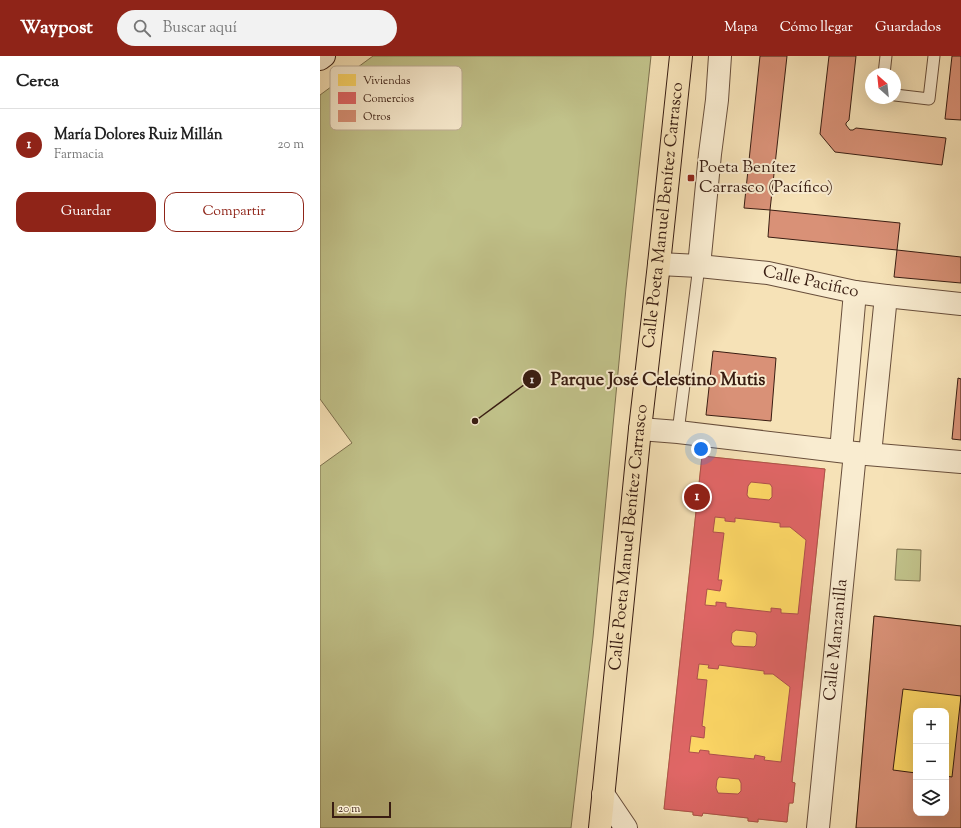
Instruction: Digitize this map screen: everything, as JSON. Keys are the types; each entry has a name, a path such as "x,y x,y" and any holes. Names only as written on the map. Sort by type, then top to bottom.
{"main road":[{"name":"Calle Poeta Manuel Benítez Carrasco","path":"600,828 640,429 681,56"}],"street":[{"path":"320,59 324,56"},
{"path":"698,266 717,100 720,56"},
{"name":"Calle Pacifico","path":"659,264 698,266 768,273 855,292 961,304"},
{"name":"Calle Manzanilla","path":"855,292 855,452"},
{"name":"Calle Manzanilla","path":"818,828 855,452 886,296"},
{"path":"640,429 961,462"},
{"path":"603,794 626,828"}],"lane":[{"path":"885,68 886,56"},
{"path":"901,96 928,99 934,56"},
{"path":"678,432 698,266"}],"green space":[{"path":"373,56 651,56 626,288 593,637 571,828 320,828 320,466 352,443 320,399 320,95 330,88 330,130 462,130 462,66 359,66"},
{"path":"897,549 921,550 920,581 895,580"}],"building: Viviendas":[{"path":"702,456 825,469 792,782 795,783 793,803 789,803 787,822 758,819 758,822 748,821 748,818 703,813 702,816 693,815 693,812 664,809"},
{"path":"874,616 961,626 961,828 856,828"}],"building: Comercios":[{"path":"702,456 825,469 792,782 795,783 793,803 789,803 787,822 758,819 758,822 748,821 748,818 703,813 702,816 693,815 693,812 664,809","holes":["751,482 770,484 772,487 772,497 769,500 749,498 747,495 748,486","715,517 725,518 725,521 735,522 735,518 780,523 780,527 790,527 806,540 798,614 781,613 781,609 771,608 771,612 726,607 726,603 716,602 716,606 705,605 707,589 720,591 722,580 718,580 724,533 713,532","736,630 755,632 757,635 756,645 754,647 734,646 731,642 732,633","699,664 709,665 708,668 718,669 719,665 764,671 764,674 773,674 790,687 781,762 764,760 765,757 755,755 754,759 709,754 709,751 700,750 699,753 689,752 691,736 704,738 705,727 702,726 707,680 697,679","719,777 739,779 741,783 741,791 738,794 718,793 716,788"]}],"building: Otros":[{"path":"760,56 787,56 770,210 744,208"},
{"path":"829,56 856,56 849,120 846,123 850,130 856,128 946,138 942,165 835,152 820,134"},
{"path":"952,56 961,56 961,120 945,119"},
{"path":"770,210 900,223 897,250 768,237"},
{"path":"897,250 961,257 961,283 894,277"},
{"path":"713,351 776,358 771,421 706,415"},
{"path":"958,378 961,379 961,440 952,439"},
{"path":"874,616 961,626 961,696 961,828 856,828"}],"place":[{"name":"Poeta Benítez Carrasco (Pacífico)","path":"691,178"},
{"name":"Parque José Celestino Mutis","path":"475,421"},
{"name":"María Dolores Ruiz Millán","path":"697,497"}]}
